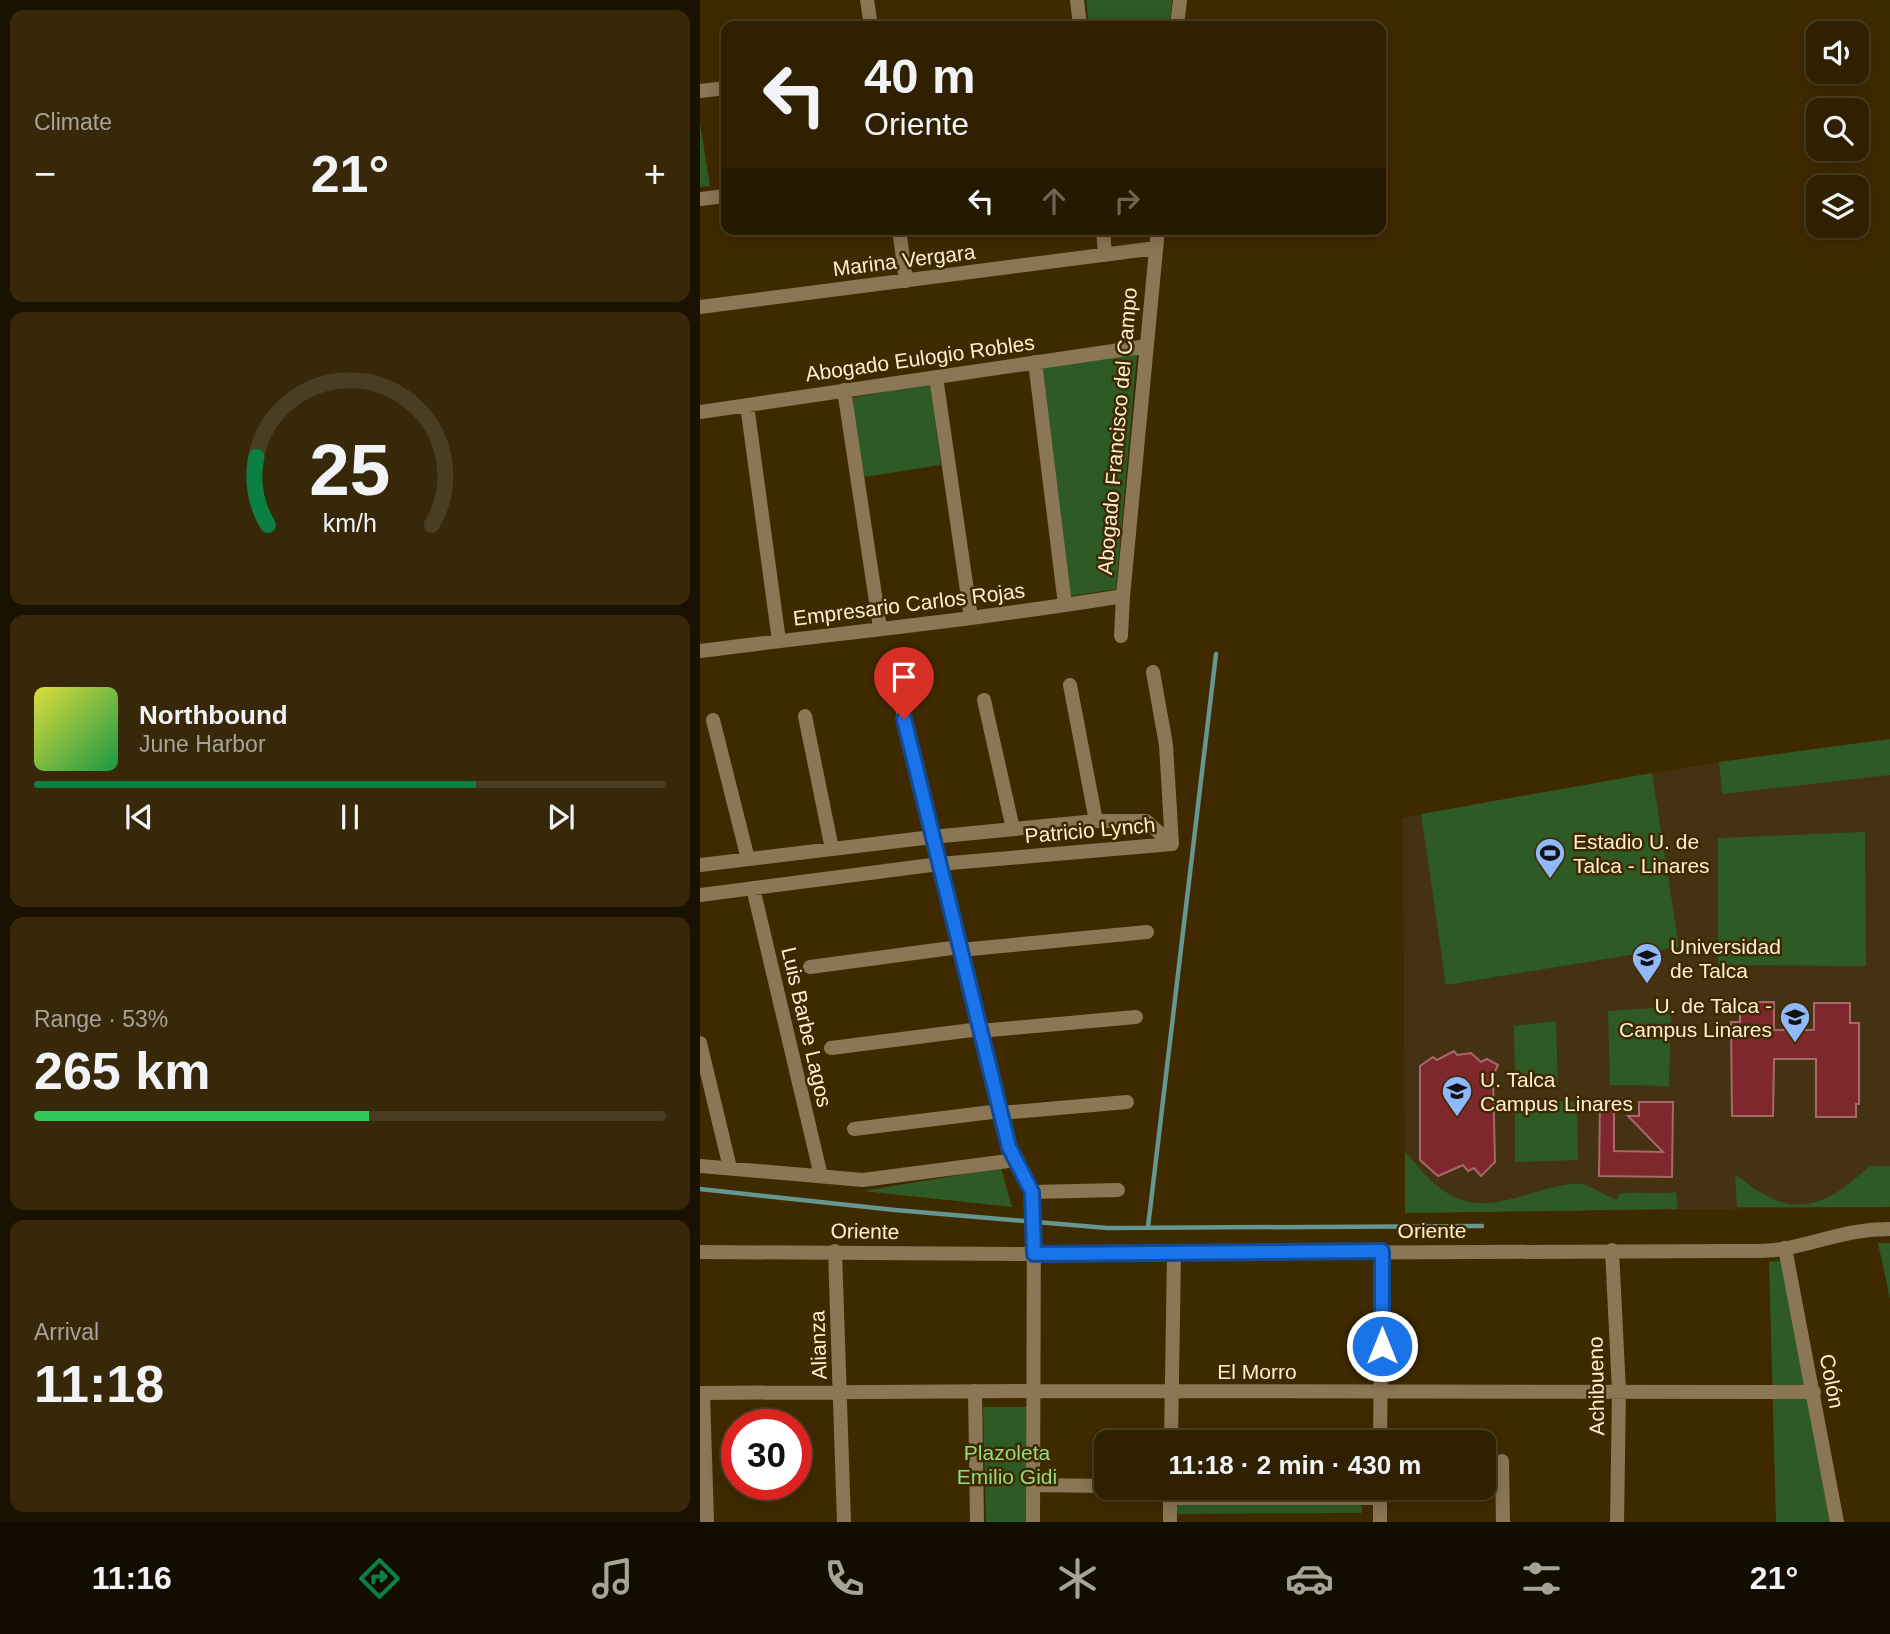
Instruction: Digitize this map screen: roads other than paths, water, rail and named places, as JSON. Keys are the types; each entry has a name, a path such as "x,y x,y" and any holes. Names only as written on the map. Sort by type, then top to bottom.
{"street":[{"path":"867,0 870,21"},
{"path":"1077,0 1079,21"},
{"path":"1178,21 1180,0"},
{"path":"700,91 721,89"},
{"path":"700,199 721,197"},
{"path":"900,235 906,281"},
{"path":"1103,235 1105,255"},
{"name":"Abogado Francisco del Campo","path":"1121,636 1157,235"},
{"name":"Marina Vergara","path":"700,307 1156,248"},
{"name":"Abogado Eulogio Robles","path":"700,412 1147,346"},
{"path":"1035,362 1065,605"},
{"path":"936,377 971,618"},
{"path":"844,390 880,628"},
{"path":"747,405 779,641"},
{"name":"Empresario Carlos Rojas","path":"700,651 971,618 1123,596"},
{"path":"1153,672 1166,746 1171,844"},
{"path":"1070,685 1096,821"},
{"path":"899,696 1009,1147 1033,1197 1033,1522"},
{"path":"984,700 1013,829"},
{"path":"805,716 832,849"},
{"path":"713,720 747,859"},
{"name":"Patricio Lynch","path":"700,865 932,837 1096,821 1146,821 1171,844"},
{"name":"Patricio Lynch","path":"700,895 939,864 1171,844"},
{"name":"Luis Barbe Lagos","path":"753,888 821,1176"},
{"path":"810,967 960,949 1147,932"},
{"path":"831,1048 980,1030 1136,1017"},
{"path":"700,1043 730,1168"},
{"path":"855,1129 1127,1101"},
{"path":"700,1166 863,1180 1016,1160"},
{"path":"1033,1197 1118,1190"},
{"name":"Oriente","path":"700,1252 1034,1254 1714,1251 1785,1248 1865,1229 1890,1229"},
{"name":"Colón","path":"1785,1248 1837,1522"},
{"name":"Achibueno","path":"1612,1250 1619,1391 1617,1522"},
{"name":"Alianza","path":"835,1251 844,1522"},
{"path":"1380,1430 1382,1251"},
{"path":"1171,1430 1174,1252"},
{"path":"975,1391 977,1522"},
{"name":"El Morro","path":"701,1393 1814,1392"},
{"path":"701,1393 707,1522"},
{"path":"1502,1461 1503,1522"},
{"path":"1033,1486 1094,1486"},
{"path":"1170,1500 1170,1522"},
{"path":"1380,1500 1380,1522"}],"waterway":[{"path":"1148,1227 1216,654"},
{"path":"700,1189 895,1210 1107,1228 1482,1226"}],"place":[{"name":"Estadio U. de Talca - Linares","path":"1550,880"},
{"name":"Universidad de Talca","path":"1647,985"},
{"name":"U. de Talca - Campus Linares","path":"1795,1044"},
{"name":"U. Talca Campus Linares","path":"1457,1118"}],"park label":[{"name":"Plazoleta Emilio Gidi","path":"1007,1464"}]}
